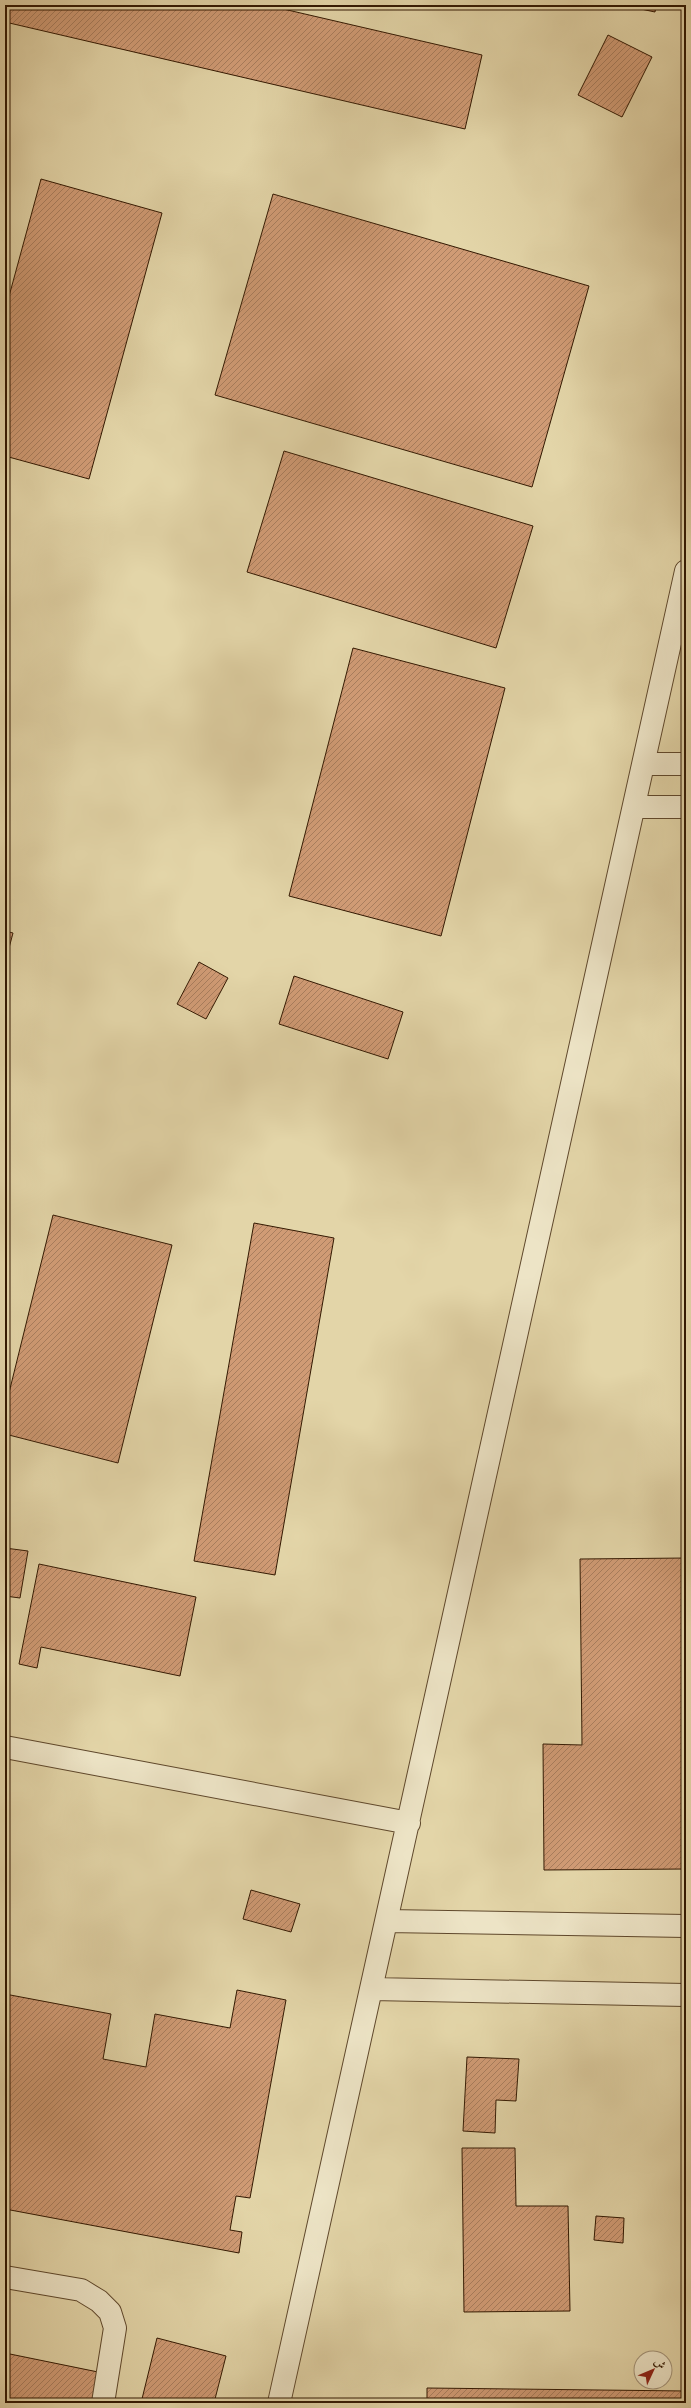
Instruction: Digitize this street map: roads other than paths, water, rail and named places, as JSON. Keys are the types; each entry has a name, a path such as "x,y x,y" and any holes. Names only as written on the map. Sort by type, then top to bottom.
{"street":[{"path":"279,2403 686,570"},
{"path":"644,764 686,764"},
{"path":"634,807 686,807"},
{"path":"5,1748 409,1823"},
{"path":"387,1921 686,1926"},
{"path":"372,1989 686,1995"},
{"path":"5,2277 81,2290 99,2301 110,2312 115,2328 103,2403"}]}
